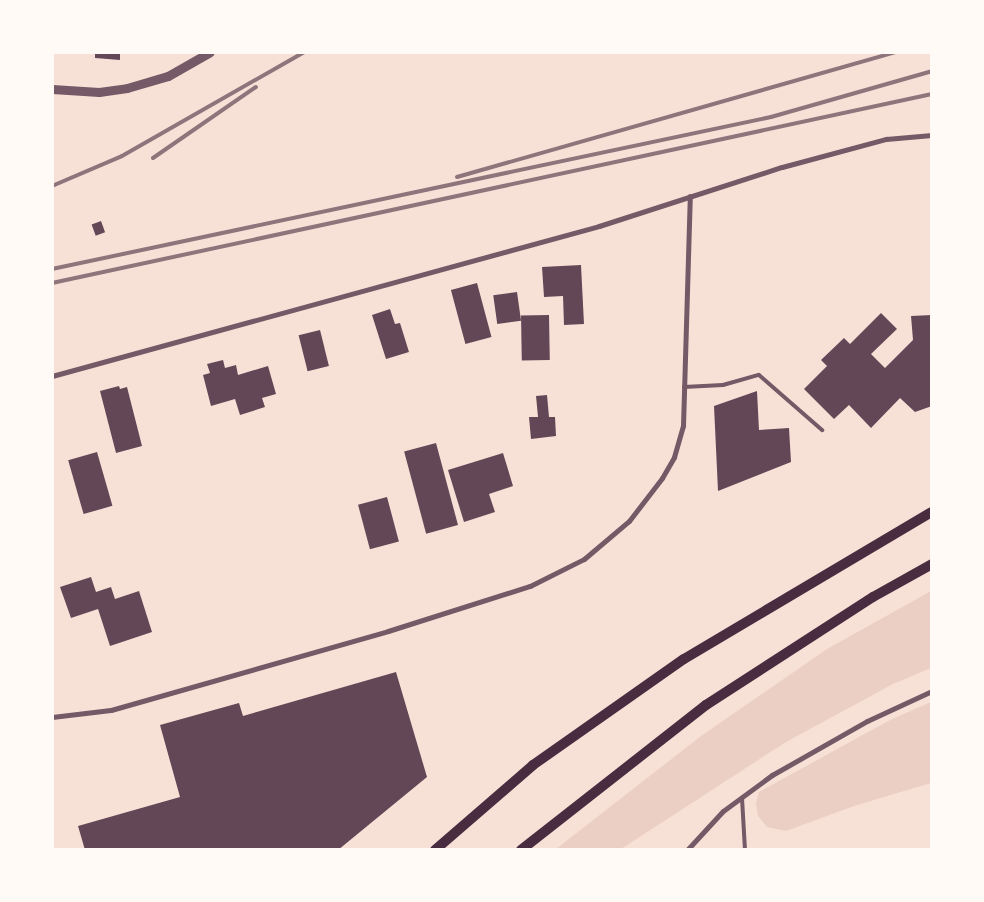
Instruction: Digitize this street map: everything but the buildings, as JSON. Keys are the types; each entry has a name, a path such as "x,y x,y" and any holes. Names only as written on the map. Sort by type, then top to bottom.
{"main road":[{"path":"435,850 533,765 684,659 932,512"},
{"path":"521,850 706,706 873,597 932,564"}],"street":[{"path":"52,89 99,92 127,88 168,76 210,52"},
{"path":"52,376 599,226 690,196 886,139 932,135"},
{"path":"52,717 111,710 388,631 530,586 584,559 630,521 662,478 674,457 683,426 690,196"},
{"path":"686,850 724,811 772,775 859,726 932,691"}],"lane":[{"path":"684,387 723,386 759,374 822,430"},
{"path":"742,798 745,850"}],"shaded area":[{"path":"931,591 931,668 893,684 786,742 621,849 556,849 701,736 827,649"},
{"path":"931,702 931,783 854,806 786,831 767,827 758,816 756,803 759,792 890,720"}],"railway":[{"path":"52,186 122,156 304,52"},
{"path":"457,177 895,52"},
{"path":"52,269 771,117 932,71"},
{"path":"153,158 256,87"},
{"path":"52,283 932,94"}]}
